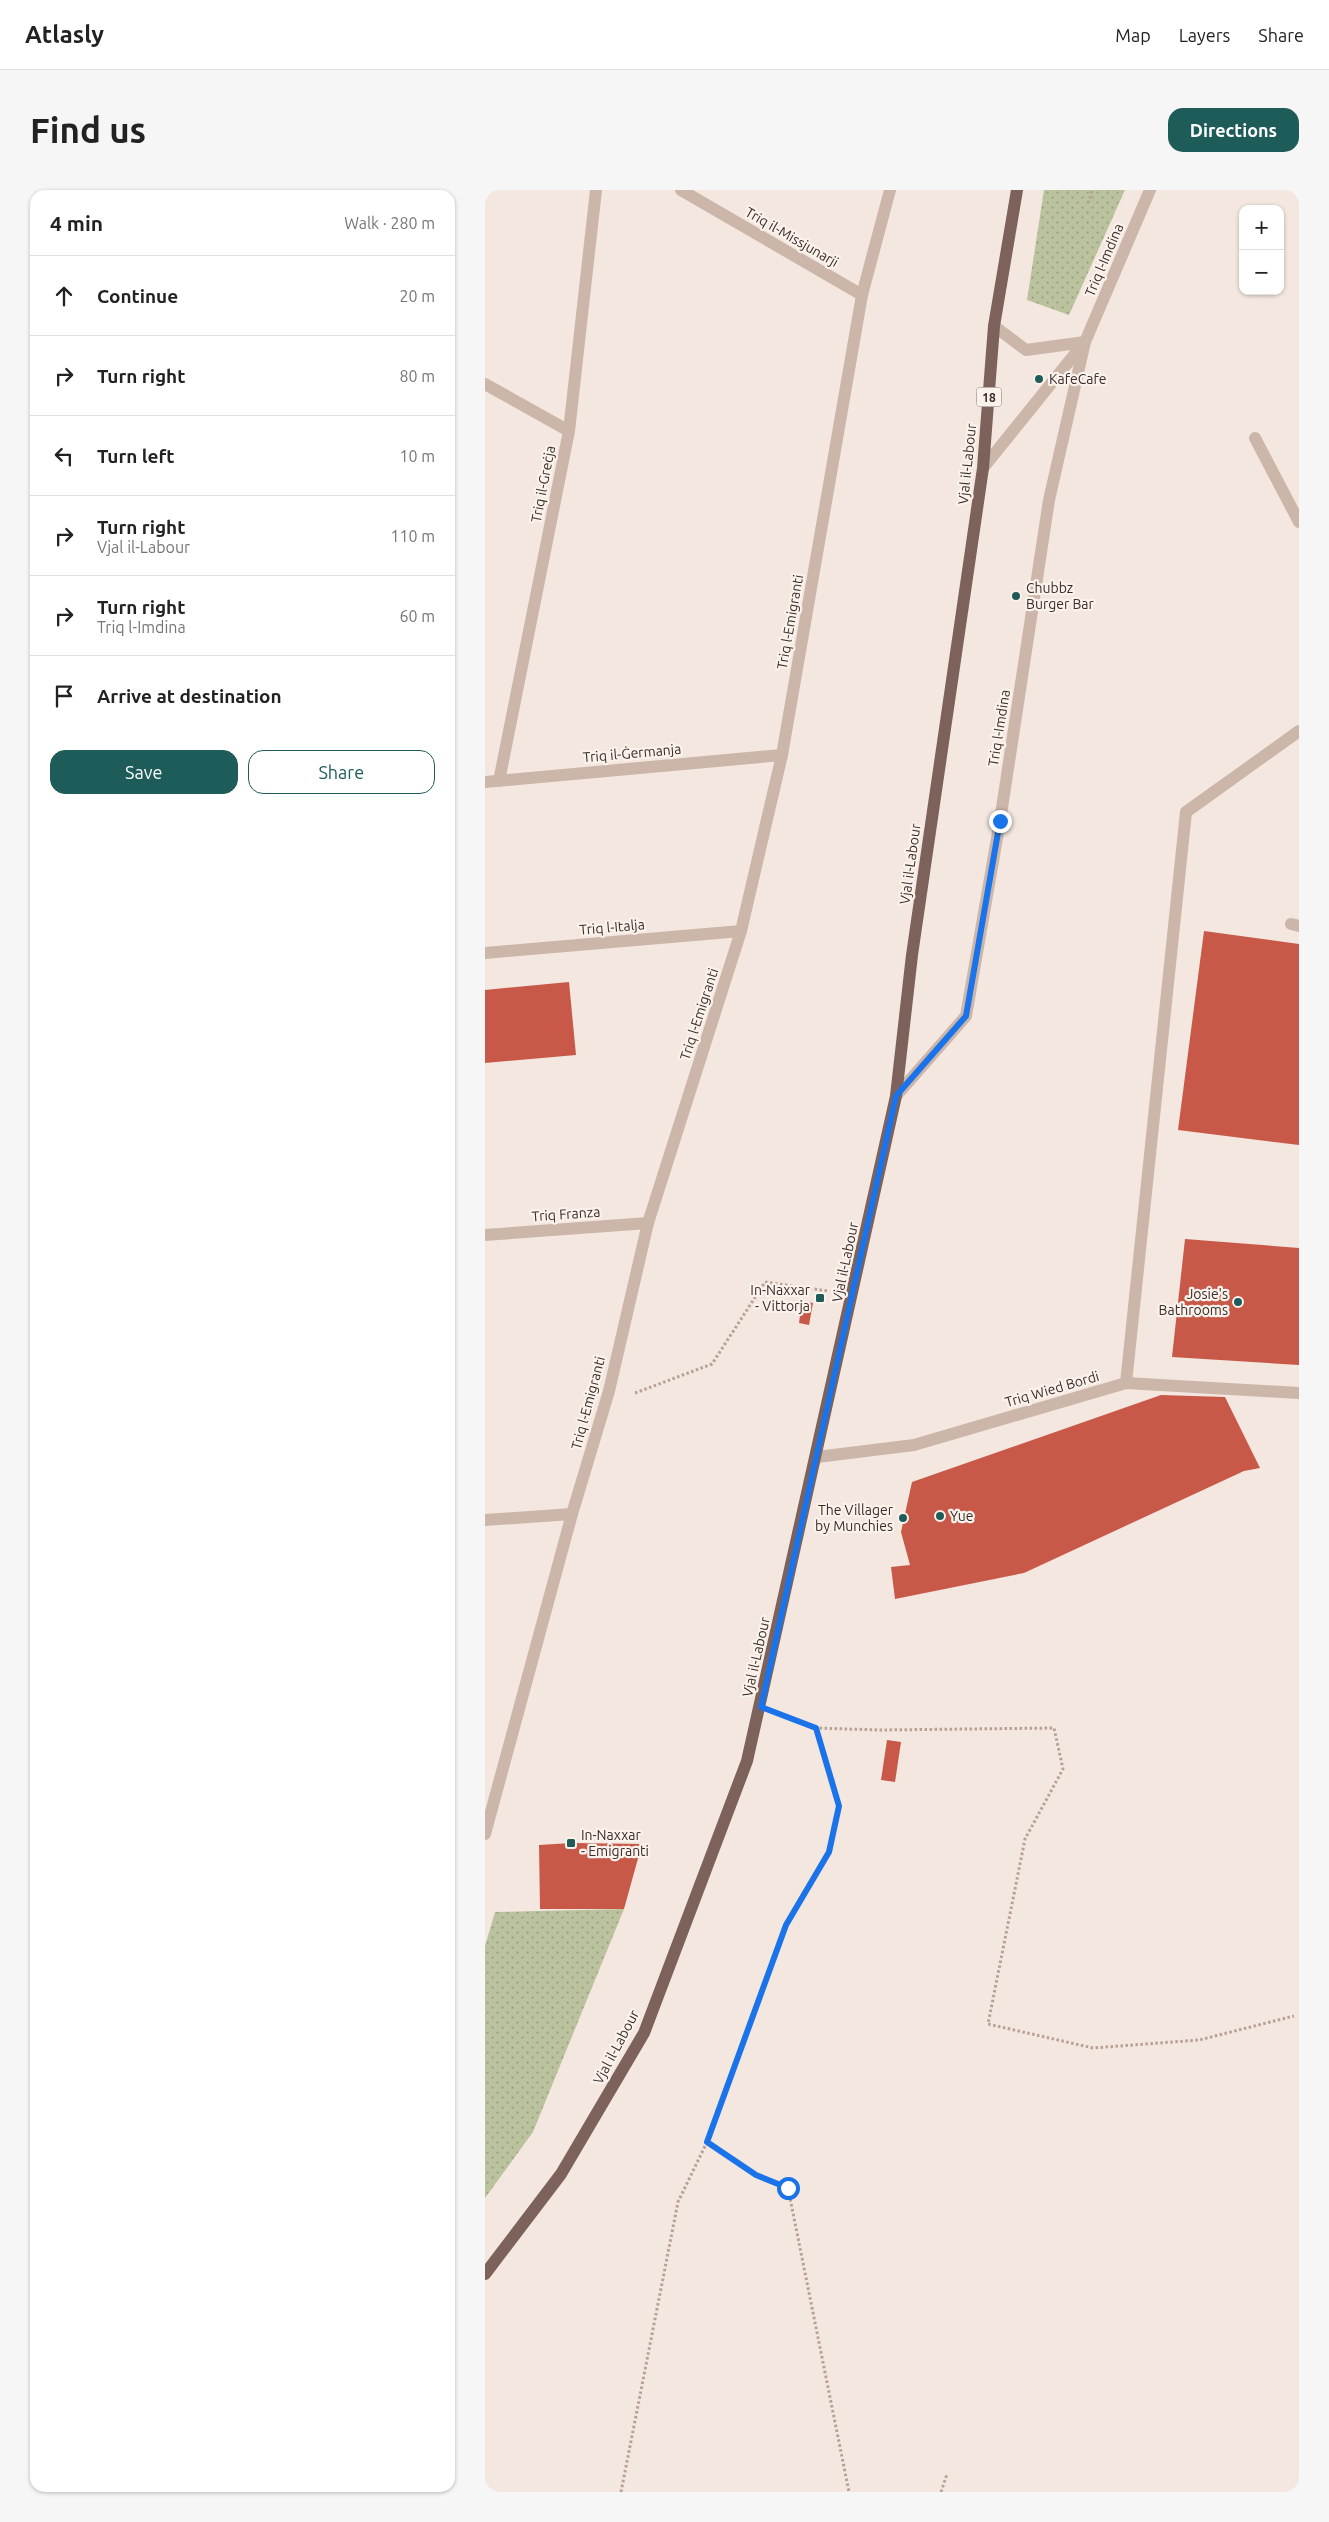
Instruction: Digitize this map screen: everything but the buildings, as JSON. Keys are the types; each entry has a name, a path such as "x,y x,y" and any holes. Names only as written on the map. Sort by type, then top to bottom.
{"main road":[{"name":"Vjal il-Labour","path":"485,2274 561,2174 643,2033 747,1761 761,1707 896,1096 912,955 983,468 994,326 1017,190"}],"street":[{"name":"Triq il-Greċja","path":"499,781 569,431 596,190"},
{"name":"Triq il-Missjunarji","path":"681,190 862,295"},
{"name":"Triq l-Emigranti","path":"485,1834 572,1514 609,1390 649,1222 741,931 782,755 862,295 890,190"},
{"name":"Triq l-Imdina","path":"896,1096 966,1016 1000,821 1049,500 1085,342 1150,190"},
{"path":"994,326 1026,350 1085,342"},
{"name":"Triq l-Imdina","path":"983,468 1085,342"},
{"path":"485,384 569,431"},
{"path":"1255,438 1299,522"},
{"path":"1126,1383 1185,812 1299,730"},
{"name":"Triq il-Ġermanja","path":"485,782 782,755"},
{"name":"Triq l-Italja","path":"485,953 741,931"},
{"name":"Triq Franza","path":"485,1235 649,1222"},
{"name":"Triq Wied Bordi","path":"817,1457 914,1445 1126,1383 1299,1393"},
{"path":"485,1520 572,1514"}],"path":[{"path":"1088,203 1092,190"},
{"path":"609,1390 639,1394 712,1364 765,1282 853,1295"},
{"path":"761,1707 816,1728 880,1730 1054,1728 1063,1769 1025,1839 988,2024 1093,2048 1199,2040 1294,2016"},
{"path":"621,2492 678,2202 707,2142 786,1925 829,1852 839,1806 816,1728"},
{"path":"707,2142 756,2175 788,2188 849,2492"},
{"path":"941,2492 947,2474"}],"green space":[{"path":"1044,190 1125,190 1069,315 1027,300"},
{"path":"624,1909 533,2132 485,2198 485,1946 495,1912"}],"place":[{"name":"KafeCafe","path":"1039,379"},
{"name":"Chubbz Burger Bar","path":"1016,596"},
{"name":"In-Naxxar - Vittorja","path":"820,1298"},
{"name":"Josie's Bathrooms","path":"1238,1302"},
{"name":"Yue","path":"940,1516"},
{"name":"The Villager by Munchies","path":"903,1518"},
{"name":"In-Naxxar - Emigranti","path":"571,1843"}],"route":[{"path":"788,2188 756,2175 707,2142 786,1925 829,1852 839,1806 816,1728 761,1707 896,1096 966,1016 1000,821"}]}
